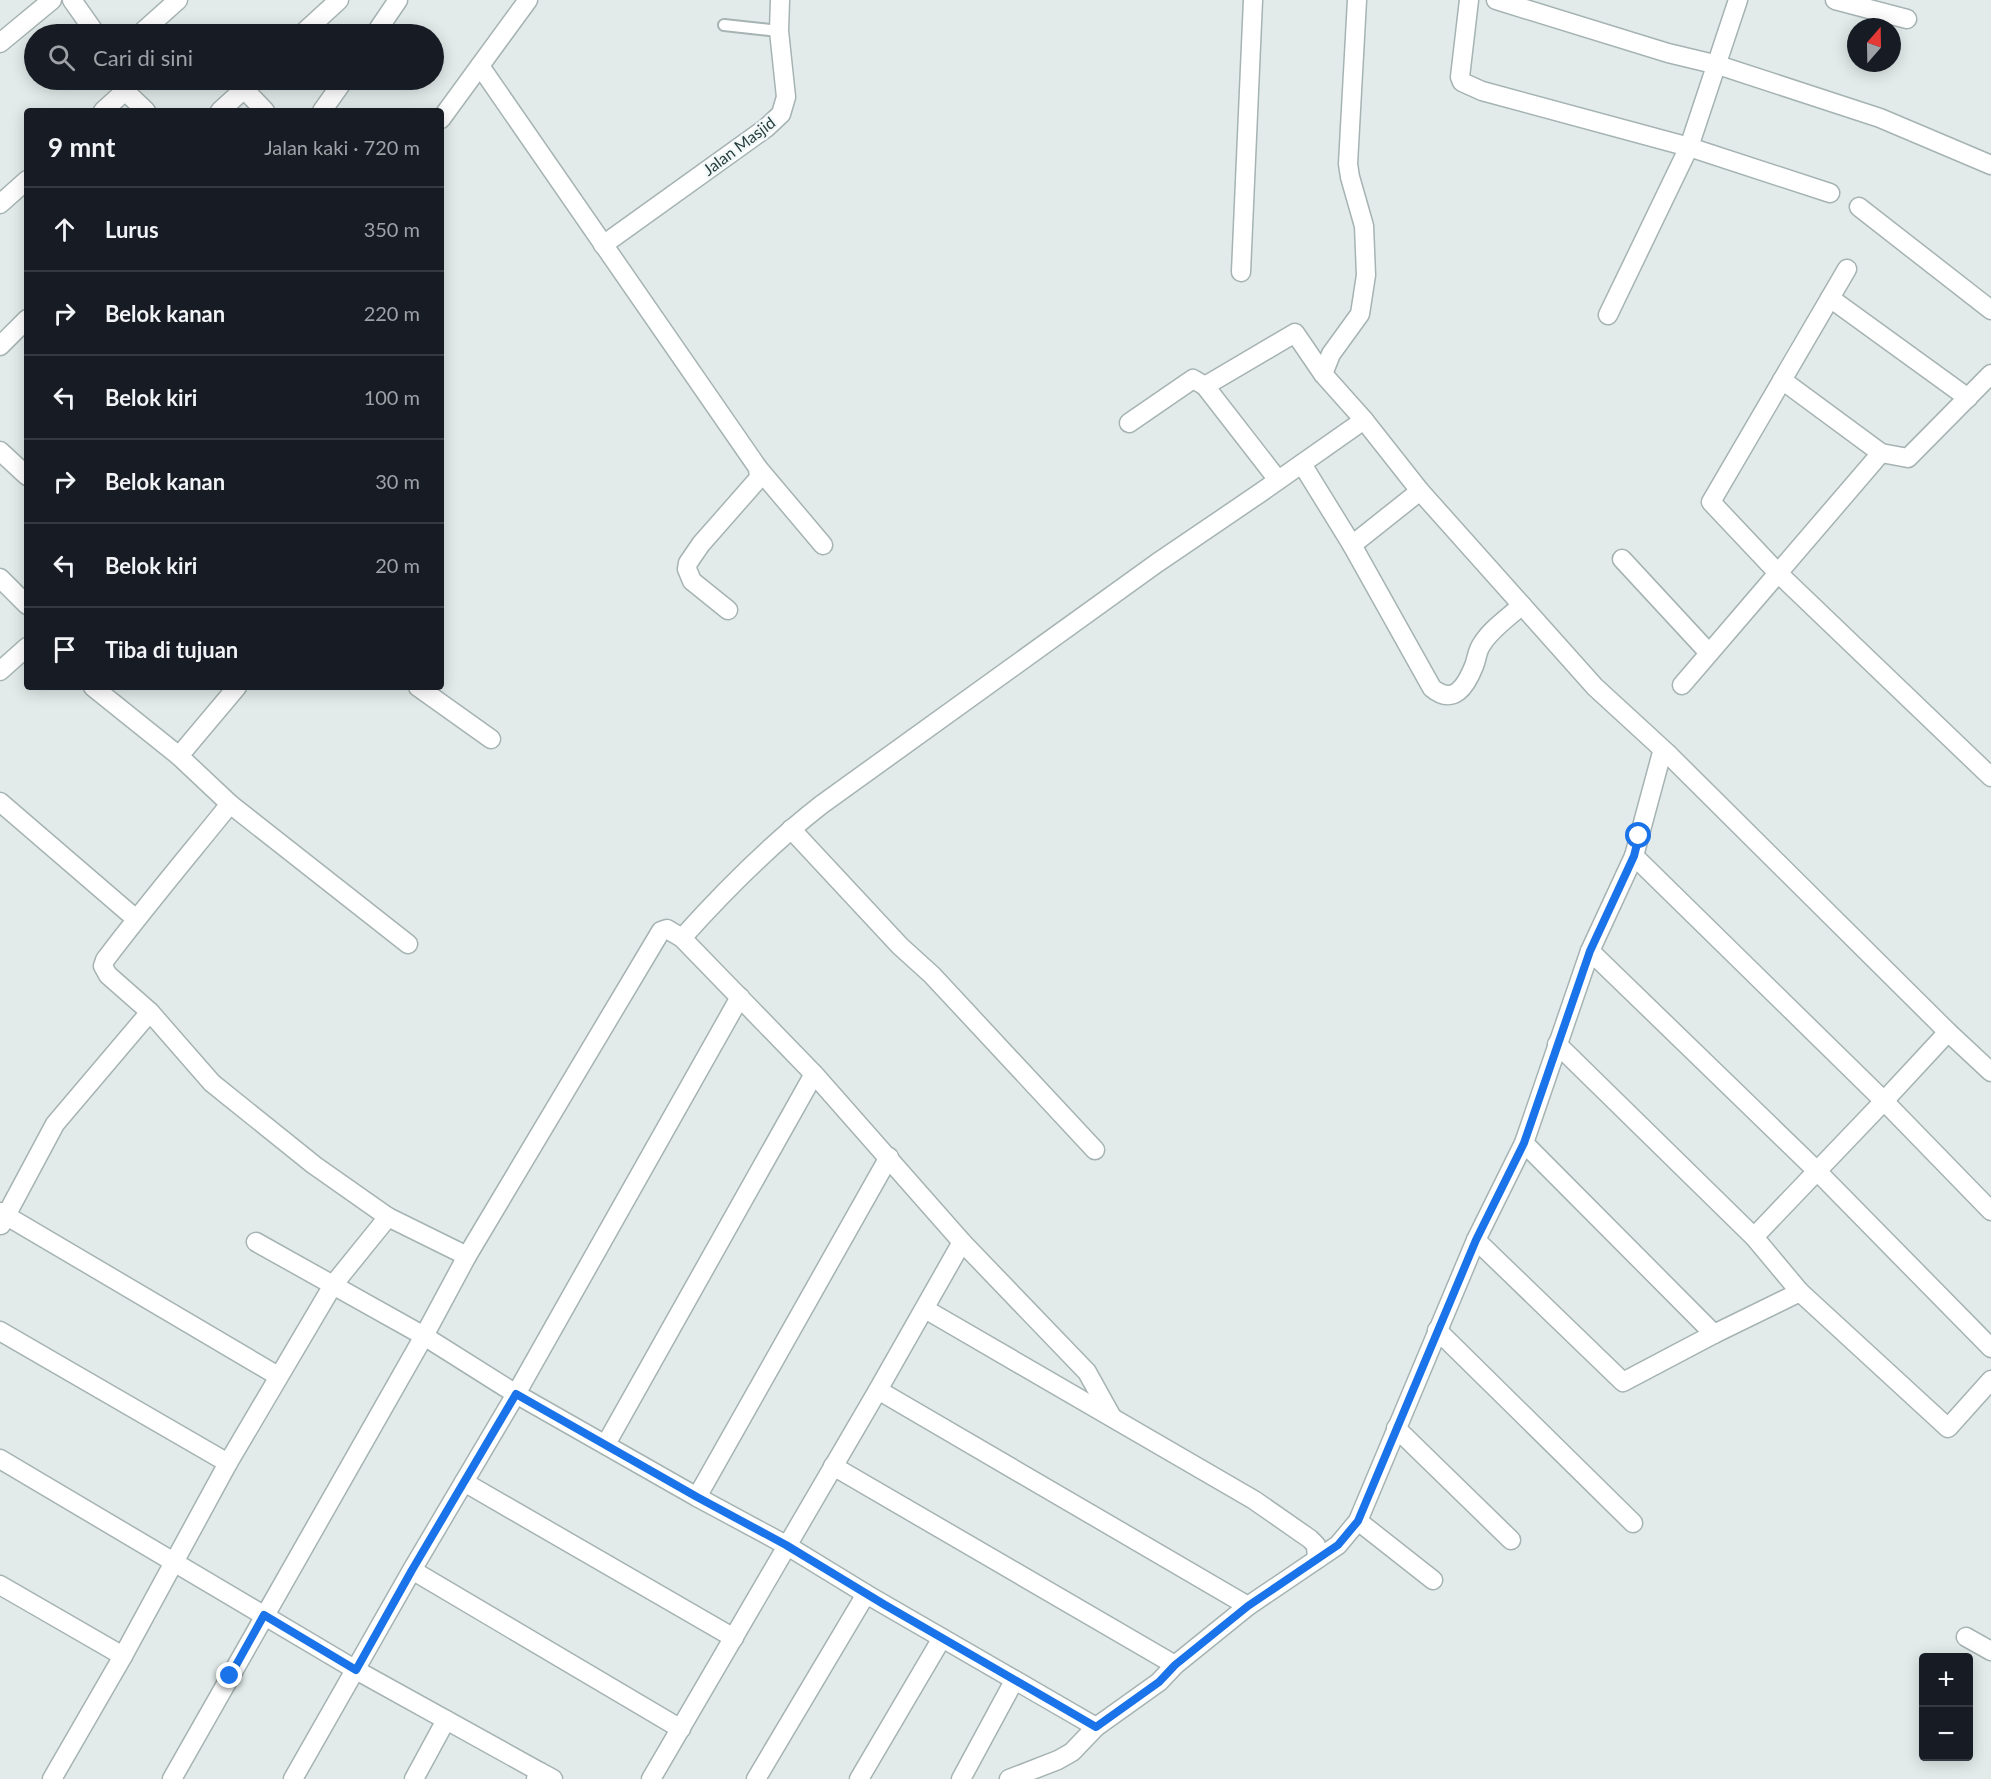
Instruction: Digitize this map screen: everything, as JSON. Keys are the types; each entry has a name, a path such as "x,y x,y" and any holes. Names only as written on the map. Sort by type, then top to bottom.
{"street":[{"path":"0,43 52,0"},
{"path":"72,0 89,24"},
{"path":"151,24 178,0"},
{"path":"313,24 339,0"},
{"path":"382,24 398,0"},
{"path":"444,116 528,0"},
{"name":"Jalan Masjid","path":"603,245 766,128 781,114 786,97 779,31 780,0"},
{"path":"1241,272 1253,0"},
{"path":"1323,374 1331,354 1360,314 1366,274 1364,226 1348,164 1357,0"},
{"path":"1469,0 1460,77 1462,82 1482,91 1689,147 1830,193"},
{"path":"1496,0 1718,65 1880,118 1991,165"},
{"path":"1608,315 1689,147 1738,0"},
{"path":"1835,0 1906,19"},
{"path":"480,66 758,468 823,545"},
{"path":"105,108 119,90"},
{"path":"127,90 143,108"},
{"path":"223,108 243,90"},
{"path":"252,90 262,108"},
{"path":"324,108 337,90"},
{"path":"0,204 24,183"},
{"path":"1859,207 1991,310"},
{"path":"1847,269 1711,502 1778,573 1991,777"},
{"path":"1830,298 1968,398"},
{"path":"0,346 24,326"},
{"path":"1205,386 1295,333 1323,374 1364,420 1420,491 1595,687 1668,754 1991,1072"},
{"path":"1782,380 1881,453 1908,458 1991,374"},
{"path":"1130,423 1193,379 1205,386 1278,480"},
{"path":"682,938 716,899 790,829 820,805 1157,563 1364,420"},
{"path":"0,451 24,473"},
{"path":"1682,685 1881,453"},
{"path":"1302,464 1352,545 1432,688 1437,692 1449,696 1459,692 1475,666 1483,641 1522,605"},
{"path":"728,610 692,581 687,569 688,563 701,544 759,478 758,468"},
{"path":"1352,545 1420,491"},
{"path":"1622,559 1709,653"},
{"path":"0,579 24,602"},
{"path":"0,671 24,649"},
{"path":"97,690 179,756 230,804 408,944"},
{"path":"179,756 234,690"},
{"path":"422,690 491,739"},
{"path":"1009,1779 1058,1760 1081,1744 1096,1727 1159,1682 1175,1665 1248,1606 1338,1545 1358,1521 1476,1240 1524,1143 1590,951 1634,856 1661,756 1668,754"},
{"path":"0,802 136,919"},
{"path":"230,804 154,900 136,919 105,960 103,966 108,975 150,1012 212,1083 314,1166 388,1217 467,1256"},
{"path":"790,829 900,946 932,975 1095,1150"},
{"path":"1634,856 1884,1101 1991,1211"},
{"path":"172,1779 424,1336 467,1256 661,931 667,929 682,938 814,1074 962,1242 1087,1372 1112,1417"},
{"path":"1590,951 1817,1171 1991,1348"},
{"path":"293,1779 516,1394 740,997"},
{"path":"150,1012 55,1124 2,1218 278,1376"},
{"path":"1754,1237 1948,1032"},
{"path":"1557,1044 1754,1237 1800,1292 1948,1428 1991,1380"},
{"path":"606,1444 814,1074"},
{"path":"1524,1143 1714,1334"},
{"path":"697,1497 889,1157"},
{"path":"52,1779 278,1376 333,1285 388,1217"},
{"path":"1476,1240 1621,1382 1626,1382 1714,1334 1800,1292"},
{"path":"256,1242 424,1336 516,1394 786,1545 1014,1681 1096,1727"},
{"path":"651,1779 962,1242"},
{"path":"925,1309 1254,1500 1303,1533 1316,1545 1317,1559"},
{"path":"0,1330 228,1463"},
{"path":"1437,1330 1633,1523"},
{"path":"878,1390 1248,1606"},
{"path":"1396,1428 1511,1540"},
{"path":"0,1459 356,1670 543,1777"},
{"path":"833,1466 1175,1665"},
{"path":"464,1482 734,1638"},
{"path":"1358,1521 1433,1580"},
{"path":"412,1570 681,1729"},
{"path":"0,1585 123,1656"},
{"path":"756,1779 866,1594"},
{"path":"1966,1636 1991,1651"},
{"path":"859,1779 942,1638"},
{"path":"961,1779 1014,1681"},
{"path":"414,1779 446,1720"}],"lane":[{"path":"724,25 779,31"}],"route":[{"path":"230,1676 264,1615 356,1670 516,1394 786,1545 1014,1681 1096,1727 1159,1682 1175,1665 1248,1606 1338,1545 1358,1521 1476,1240 1524,1143 1590,951 1634,856 1639,836"}]}
